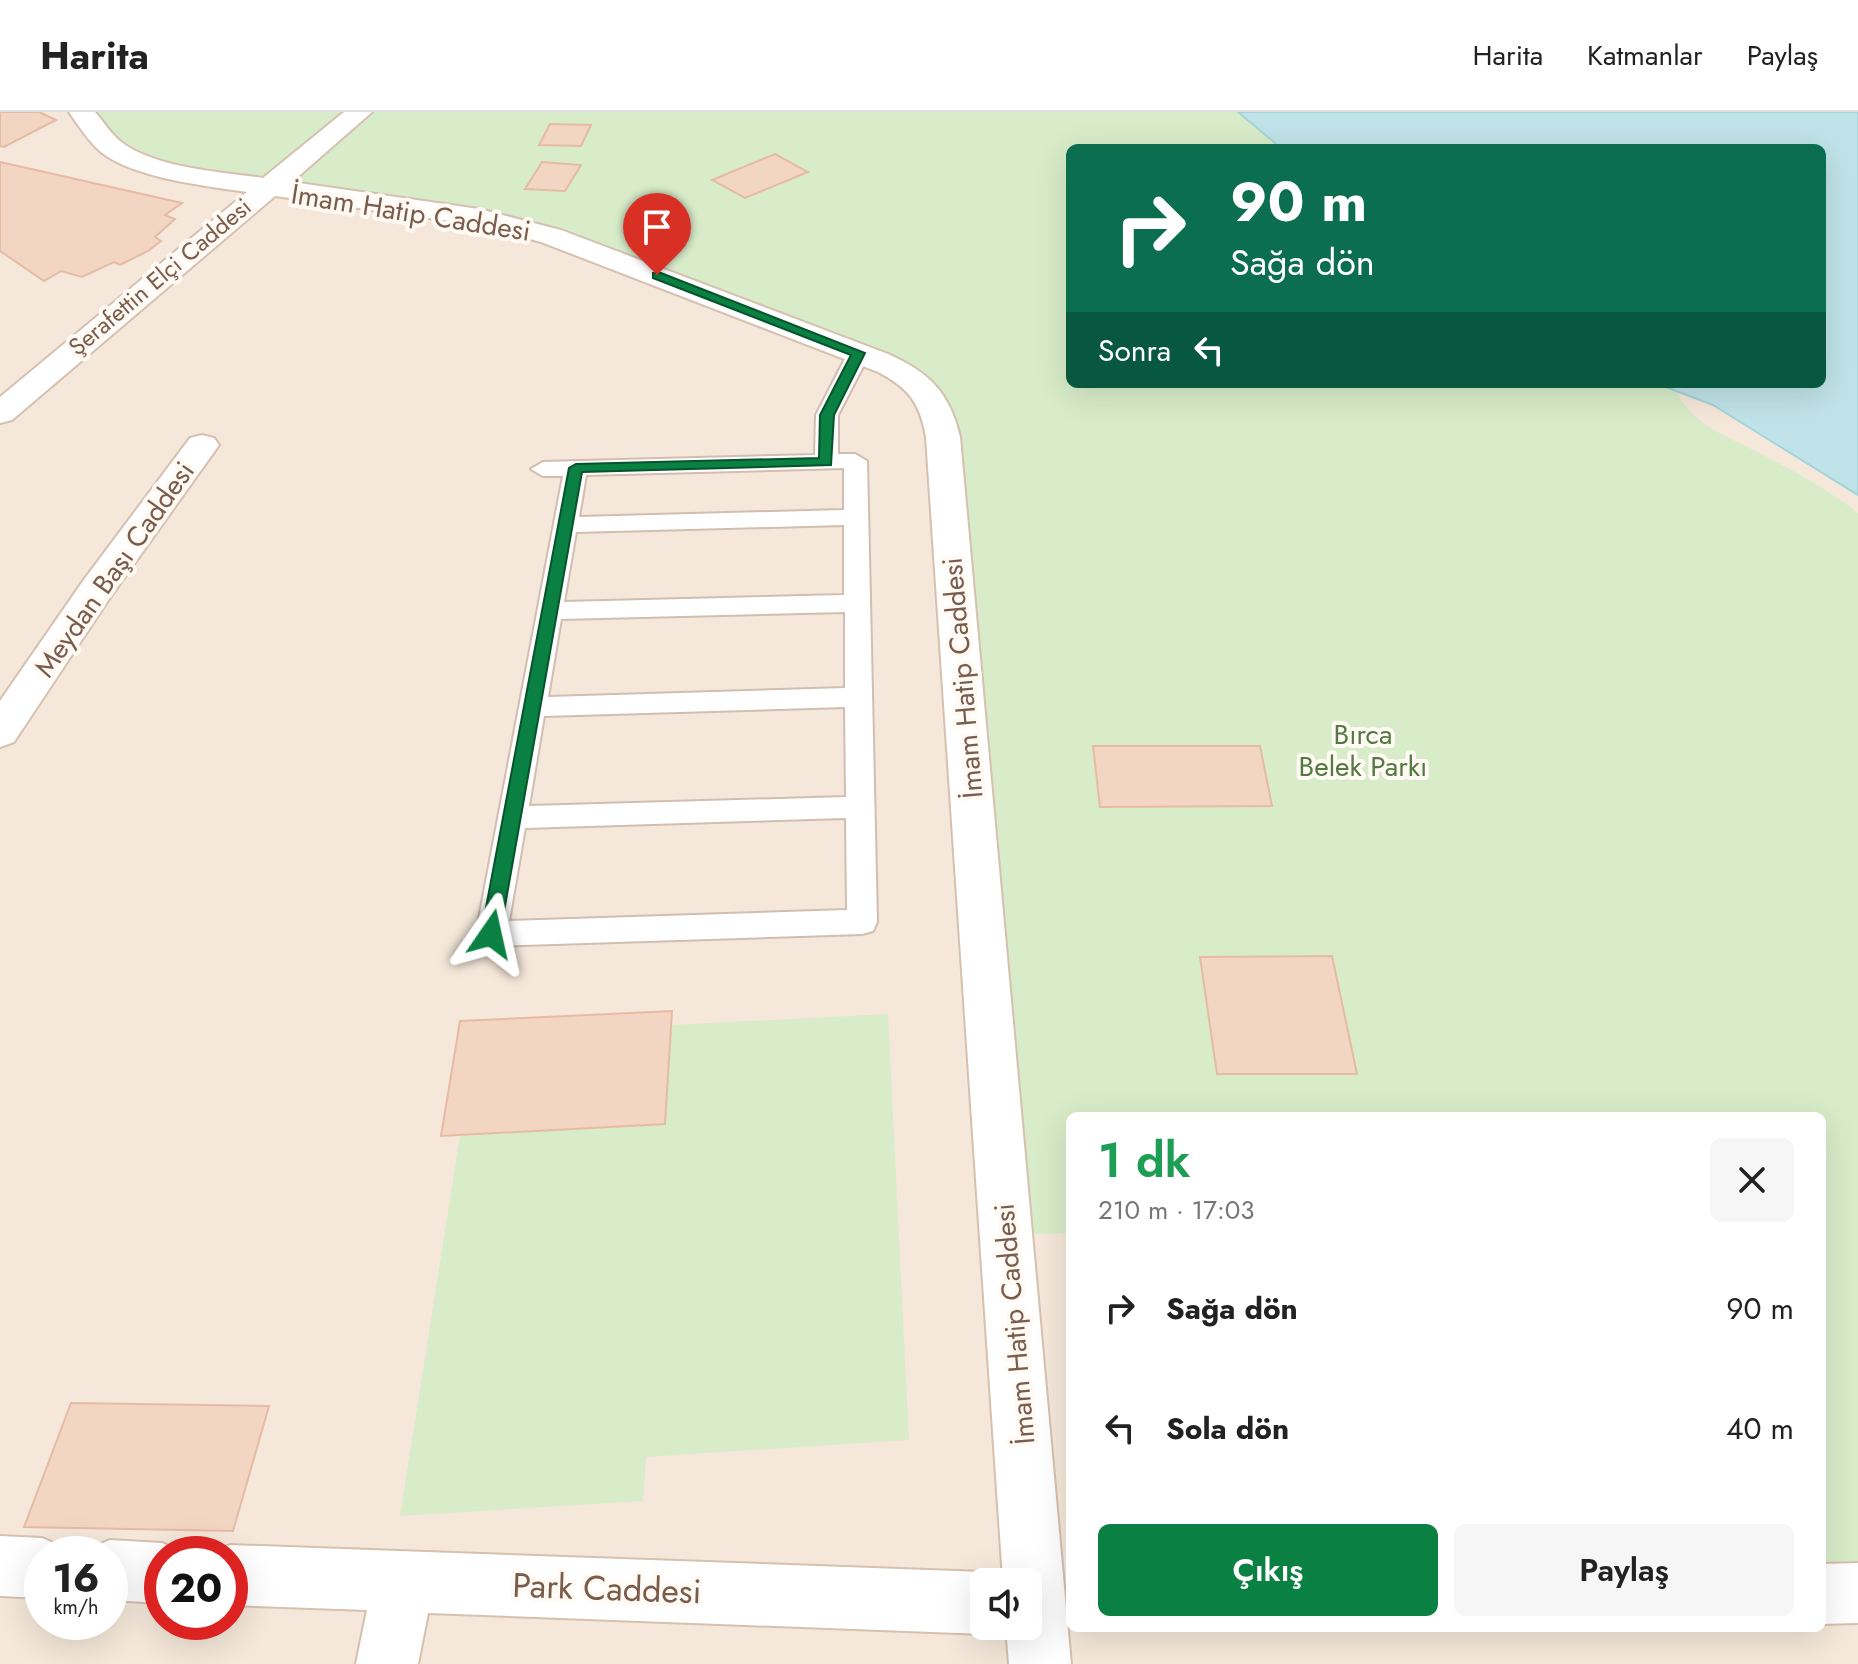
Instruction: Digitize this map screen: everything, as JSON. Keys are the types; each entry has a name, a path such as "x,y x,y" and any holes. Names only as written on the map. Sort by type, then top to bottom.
{"street":[{"name":"İmam Hatip Caddesi","path":"82,112 110,146 135,160 264,189 479,217 551,236 859,353 917,383 930,396 943,437 1027,1568"},
{"name":"Şerafettin Elçi Caddesi","path":"0,413 359,112"},
{"name":"Meydan Başı Caddesi","path":"0,732 96,590 202,445"},
{"path":"0,1566 24,1567"},
{"name":"Park Caddesi","path":"248,1576 970,1602"},
{"path":"387,1664 404,1582"},
{"path":"1826,1594 1858,1593"},
{"name":"İmam Hatip Caddesi","path":"1036,1640 1040,1664"}],"lane":[{"path":"826,462 827,415 859,353"},
{"path":"543,469 576,468 826,462 855,461 862,922 491,934 576,468"},
{"path":"566,525 855,517"},
{"path":"550,611 856,603"},
{"path":"533,707 858,697"},
{"path":"512,817 860,807"}],"shaded area":[{"path":"0,112 1238,112 1276,144 1066,144 1066,388 1668,388 1713,405 1858,495 1858,1664 0,1664"}],"green space":[{"name":"Bırca Belek Parkı","path":"82,112 1238,112 1276,144 1066,144 1066,388 1672,388 1691,412 1713,429 1800,475 1858,513 1858,1593 1826,1594 1826,1112 1066,1112 1066,1233 1006,1235 943,437 917,383 551,236 135,160"},
{"path":"888,1014 909,1440 646,1457 643,1501 400,1516 460,1136 665,1124 671,1025"}],"water":[{"path":"1238,112 1858,112 1858,495 1713,405 1668,388 1826,388 1826,144 1276,144"}],"building":[{"path":"0,112 39,112 56,120 4,147 0,146"},
{"path":"550,124 591,125 581,146 539,145"},
{"path":"775,154 808,172 745,198 712,180"},
{"path":"0,162 182,203 165,215 175,219 155,237 161,241 148,251 120,265 114,262 82,277 61,271 44,281 0,251"},
{"path":"542,162 581,165 565,191 525,189"},
{"path":"1093,746 1260,746 1272,806 1100,807"},
{"path":"1332,956 1357,1074 1217,1074 1200,957"},
{"path":"672,1011 665,1124 441,1136 460,1021"},
{"path":"71,1403 269,1406 233,1531 24,1527"}],"route":[{"path":"491,934 576,468 826,462 827,415 859,353 657,275"}]}
